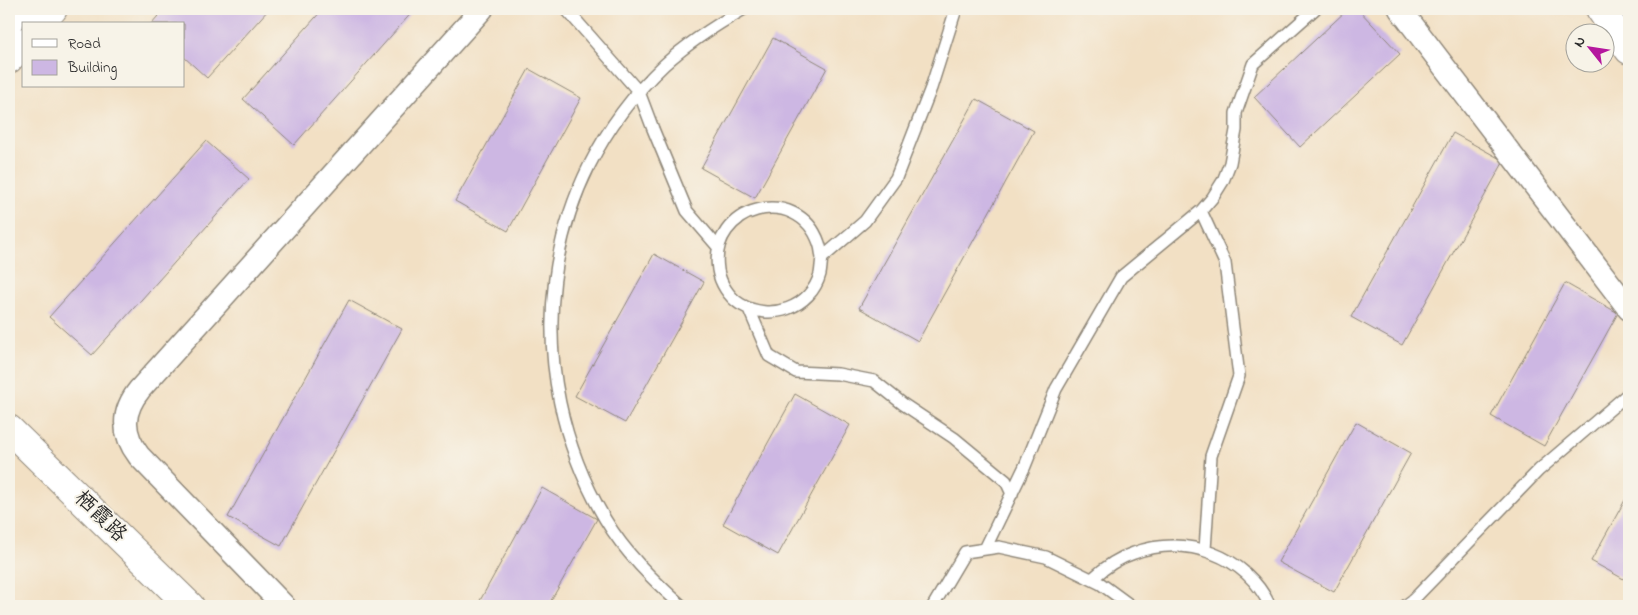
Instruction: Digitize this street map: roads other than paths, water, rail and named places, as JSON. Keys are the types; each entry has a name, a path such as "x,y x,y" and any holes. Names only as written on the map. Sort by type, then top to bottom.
{"street":[{"path":"9,20 19,9"},
{"path":"42,22 54,9"},
{"path":"284,606 139,456 127,435 127,411 132,399 147,381 482,9"},
{"path":"1400,9 1629,309"},
{"path":"1600,9 1629,50"},
{"path":"9,59 22,44"},
{"name":"栖霞路","path":"9,429 190,606"}],"lane":[{"path":"566,9 639,92 687,211 718,247"},
{"path":"682,606 654,581 628,552 606,520 587,486 572,450 561,413 554,375 551,336 552,297 567,221 581,185 597,152 616,121 664,65 692,42 744,9"},
{"path":"822,258 865,222 896,178 930,88 956,9"},
{"path":"985,549 1025,466 1056,389 1121,277 1201,211 1218,189 1230,163 1236,130 1236,113 1253,64 1315,9"},
{"path":"760,208 775,208 790,212 802,219 812,230 819,244 822,258 820,273 814,287 805,299 793,307 778,312 749,309 736,301 726,290 719,277 717,262 718,247 724,234 734,222 746,213 760,208"},
{"path":"1201,211 1225,263 1239,376 1211,456 1205,550"},
{"path":"749,309 769,356 796,372 838,374 874,381 903,404 954,438 991,468 1006,481 1012,494"},
{"path":"1405,606 1540,470 1629,393"},
{"path":"1092,579 1118,560 1132,553 1148,548 1186,546 1205,550 1224,558 1242,570 1257,584 1270,606"},
{"path":"933,606 965,552 999,547 1046,557 1102,584 1131,606"}]}
